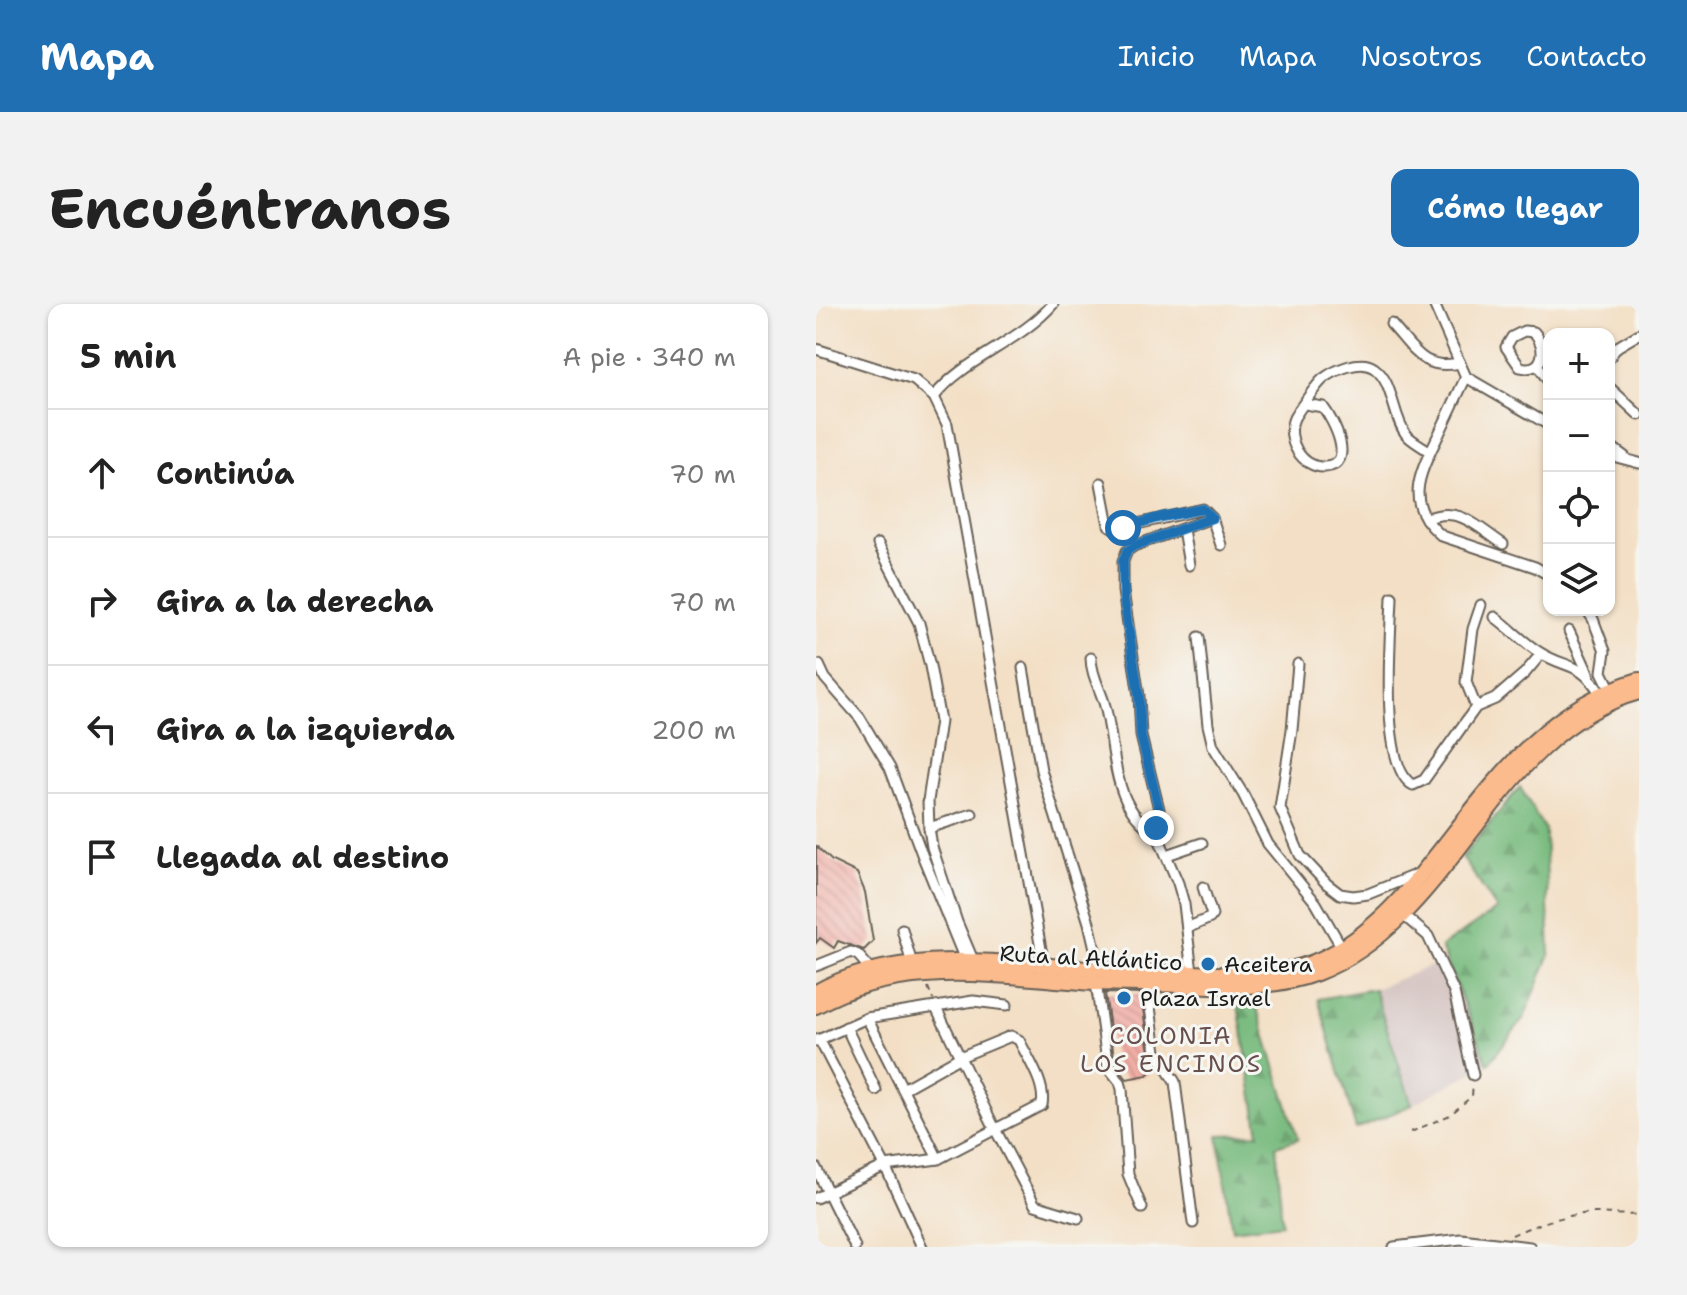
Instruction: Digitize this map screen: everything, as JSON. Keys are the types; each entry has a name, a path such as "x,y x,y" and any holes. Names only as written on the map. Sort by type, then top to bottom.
{"highway":[{"name":"Ruta al Atlántico","path":"816,992 872,971 1098,976 1232,975 1275,973 1312,963 1379,919 1400,900 1500,775 1537,736 1605,691 1639,680"},
{"name":"Ruta al Atlántico","path":"816,1006 876,982 969,960 1044,966 1147,984 1233,987 1277,983 1316,973 1355,953 1416,902 1510,781 1546,745 1582,717 1614,699 1639,692"}],"street":[{"path":"934,397 945,383 1025,331 1053,304"},
{"path":"1434,304 1466,377 1543,422"},
{"path":"1391,324 1423,359 1436,366 1460,363"},
{"path":"1524,331 1534,332 1541,340 1542,360 1538,366 1529,369 1520,367 1506,347 1512,337 1524,331"},
{"path":"1615,350 1639,334"},
{"path":"816,349 914,380 934,397 947,424 1044,966"},
{"path":"1305,404 1323,407 1331,418 1340,441 1341,454 1335,463 1324,467 1308,463 1300,457 1291,431 1294,417 1322,380 1346,367 1364,364 1375,368 1404,433 1430,452"},
{"path":"1538,366 1543,373"},
{"path":"1466,377 1419,475 1417,486 1421,509 1442,536 1543,572"},
{"path":"1615,393 1639,415"},
{"path":"1615,449 1635,462"},
{"path":"1615,457 1635,462"},
{"path":"1101,483 1109,525 1115,529 1203,509 1212,518 1221,545"},
{"path":"1426,519 1449,512 1503,544"},
{"path":"1157,834 1159,809 1141,736 1139,696 1124,599 1123,561 1127,551 1134,546 1212,518"},
{"path":"1183,529 1189,565"},
{"path":"878,544 919,623 940,714 928,801 929,828 932,847 969,960"},
{"path":"1392,597 1390,711 1393,755 1403,779 1413,785 1424,780 1476,707 1495,699 1541,654"},
{"path":"1476,707 1466,682 1473,629 1481,605"},
{"path":"1591,616 1605,651 1602,672 1605,691"},
{"path":"1495,617 1541,654 1589,675 1605,691"},
{"path":"1569,631 1589,675"},
{"path":"1199,637 1213,746 1243,794 1268,844 1316,903 1341,946"},
{"path":"1091,658 1104,703 1119,787 1139,821 1157,834 1184,904 1192,973"},
{"path":"1298,664 1280,808 1300,855 1333,889 1340,894 1353,896 1368,894 1423,872"},
{"path":"819,665 825,678 860,718 890,768 923,857 969,960"},
{"path":"1023,668 1041,770 1089,923 1108,1067 1122,1089 1128,1174 1142,1208"},
{"path":"929,828 972,814"},
{"path":"1167,855 1202,843"},
{"path":"1187,928 1212,915 1203,887"},
{"path":"1402,914 1428,936 1454,992 1473,1075"},
{"path":"902,929 918,970"},
{"path":"816,966 851,952 858,955 872,971"},
{"path":"1147,984 1156,1052 1175,1082 1193,1223"},
{"path":"922,1247 885,1166 818,1040 867,1018 973,1001 1007,1005"},
{"path":"936,1008 1035,1205 1078,1218"},
{"path":"867,1018 938,1159"},
{"path":"846,1027 876,1090"},
{"path":"816,1198 885,1166 938,1159 1043,1102 1043,1090 1019,1040 1011,1036 960,1057 903,1089"},
{"path":"816,1168 855,1247"},
{"path":"1394,1247 1461,1239 1530,1247"}],"path":[{"path":"918,970 936,1008"},
{"path":"1411,1132 1450,1115 1472,1096 1473,1075"},
{"path":"1494,1243 1563,1218 1593,1213 1639,1214"}],"shaded area":[{"path":"1446,960 1488,1064 1412,1105 1374,989"}],"green space":[{"path":"1520,787 1545,830 1550,954 1524,1018 1488,1064 1441,947 1497,909 1462,857"},
{"path":"1374,989 1412,1105 1356,1129 1318,999"},
{"path":"1255,1002 1298,1139 1276,1146 1282,1224 1232,1230 1218,1135 1259,1134 1238,1005"}],"building":[{"path":"816,846 832,861 857,873 865,892 873,941 864,950 838,941 834,948 820,938 816,943"},
{"path":"1105,993 1141,994 1149,1053 1154,1067 1147,1075 1127,1079 1115,1064"}],"place":[{"name":"Aceitera","path":"1208,964"},
{"name":"Plaza Israel","path":"1124,998"}],"district":[{"name":"COLONIA LOS ENCINOS","path":"1171,1050"}],"route":[{"path":"1123,528 1203,509 1212,518 1134,546 1127,551 1123,561 1124,599 1139,696 1141,736 1159,809 1156,828"}]}
